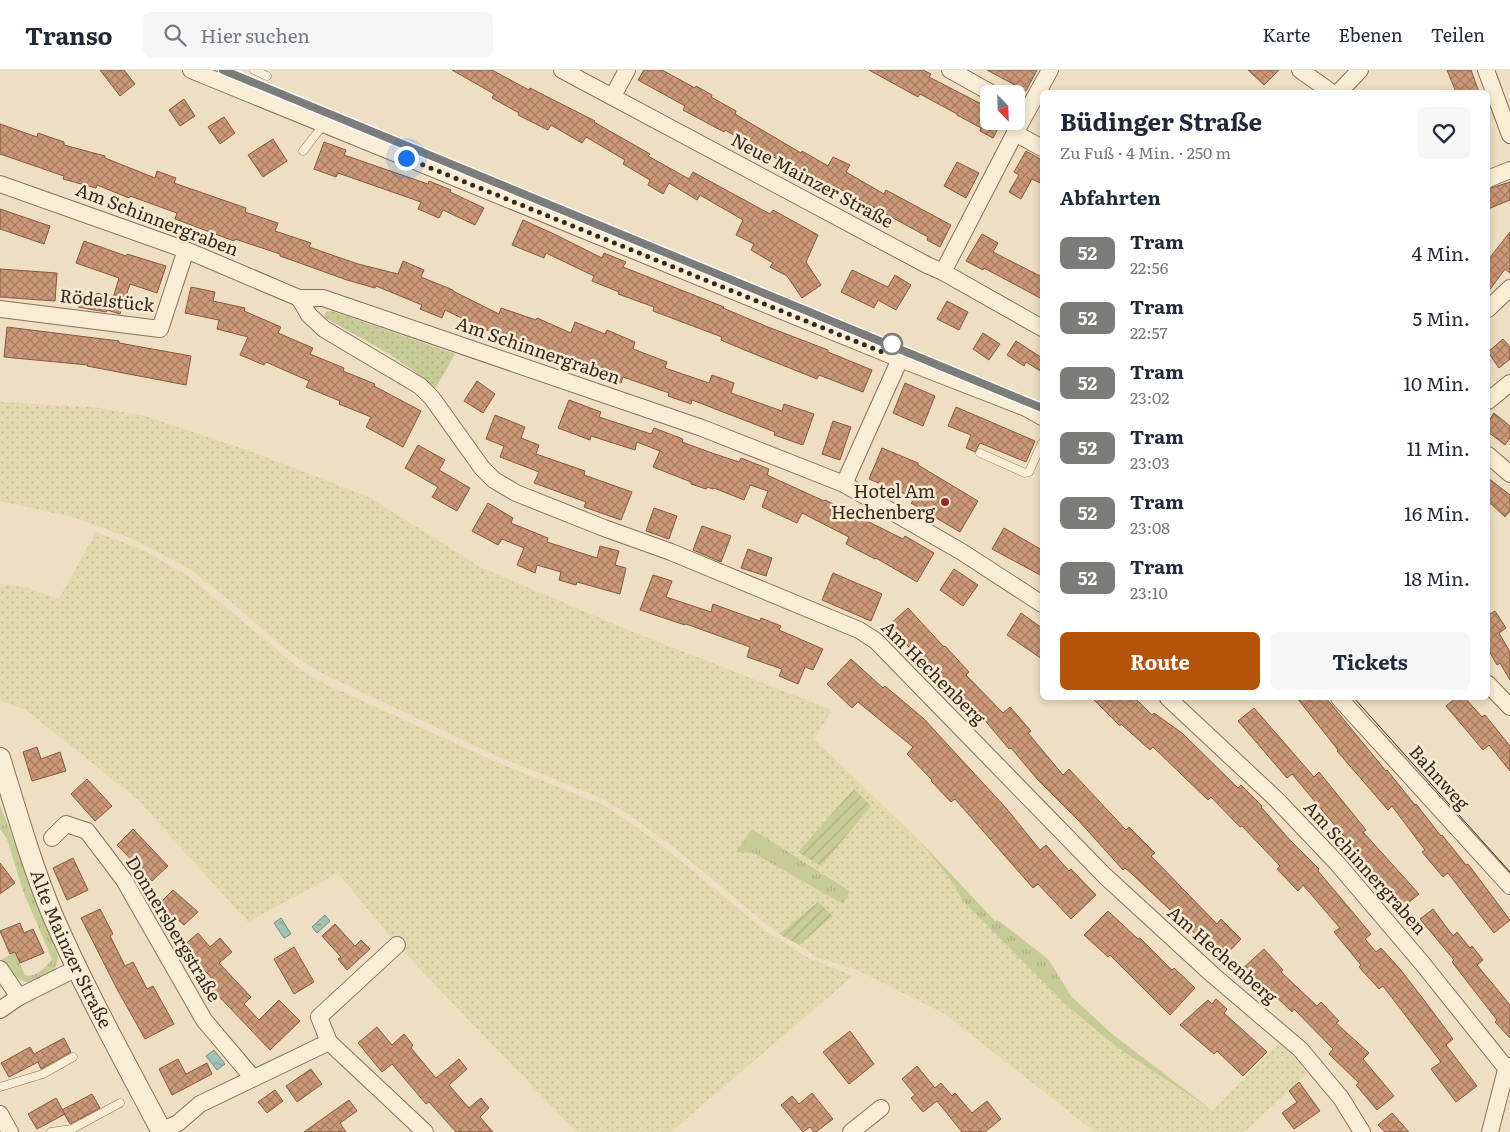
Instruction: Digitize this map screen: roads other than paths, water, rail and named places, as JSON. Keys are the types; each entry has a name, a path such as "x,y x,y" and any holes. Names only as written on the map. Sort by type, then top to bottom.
{"street":[{"path":"191,70 900,359 1026,408 1040,416"},
{"name":"Neue Mainzer Straße","path":"562,70 943,272 1040,327"},
{"path":"613,96 627,70"},
{"path":"950,70 980,87"},
{"path":"1025,104 1050,70"},
{"path":"1300,70 1328,90"},
{"path":"1341,90 1360,70"},
{"path":"1486,70 1510,135"},
{"path":"943,272 1016,130"},
{"path":"1015,133 1040,147"},
{"path":"1490,178 1510,170"},
{"name":"Am Schinnergraben","path":"0,184 186,250 299,298 323,298 702,428 844,484 962,552 1040,603"},
{"name":"Rödelstück","path":"0,309 160,329 186,250"},
{"path":"1490,307 1510,288"},
{"name":"Am Hechenberg","path":"299,298 309,315 324,328 420,386 432,398 482,468 494,480 516,494 671,552 851,626 876,641 1105,876 1214,976 1300,1049 1341,1098 1362,1132"},
{"path":"844,484 900,359"},
{"path":"1490,399 1510,383"},
{"path":"1490,457 1510,474"},
{"path":"1490,686 1510,707"},
{"name":"Am Schinnergraben","path":"1175,700 1338,863 1509,1069 1490,1132"},
{"name":"Bahnweg","path":"1341,700 1510,886"},
{"name":"Alte Mainzer Straße","path":"0,758 52,913 77,968 161,1131"},
{"name":"Donnersbergstraße","path":"52,838 66,824 87,831 124,880 204,1020 253,1078"},
{"path":"397,945 319,1017 330,1042 425,1132"},
{"path":"0,1010 19,997 77,968"},
{"path":"0,969 19,997"},
{"path":"161,1131 178,1123 200,1104 330,1042"},
{"path":"851,1132 881,1108"},
{"path":"0,1114 10,1132"}],"lane":[{"path":"254,70 267,76"},
{"path":"303,151 324,124"},
{"path":"980,453 1026,473 1032,467 1040,448"},
{"path":"0,1086 42,1074 72,1057"},
{"path":"51,1132 72,1129 120,1103"}],"water":[{"path":"325,915 330,921 317,933 312,927"},
{"path":"281,918 291,934 284,938 274,923"},
{"path":"214,1050 225,1064 217,1070 206,1056"}],"tram line":[{"path":"223,70 1040,407"},
{"name":"52","path":"223,70 892,344 1040,407"},
{"path":"1356,700 1510,872"}],"place":[{"name":"Hotel Am Hechenberg","path":"945,502"}]}
